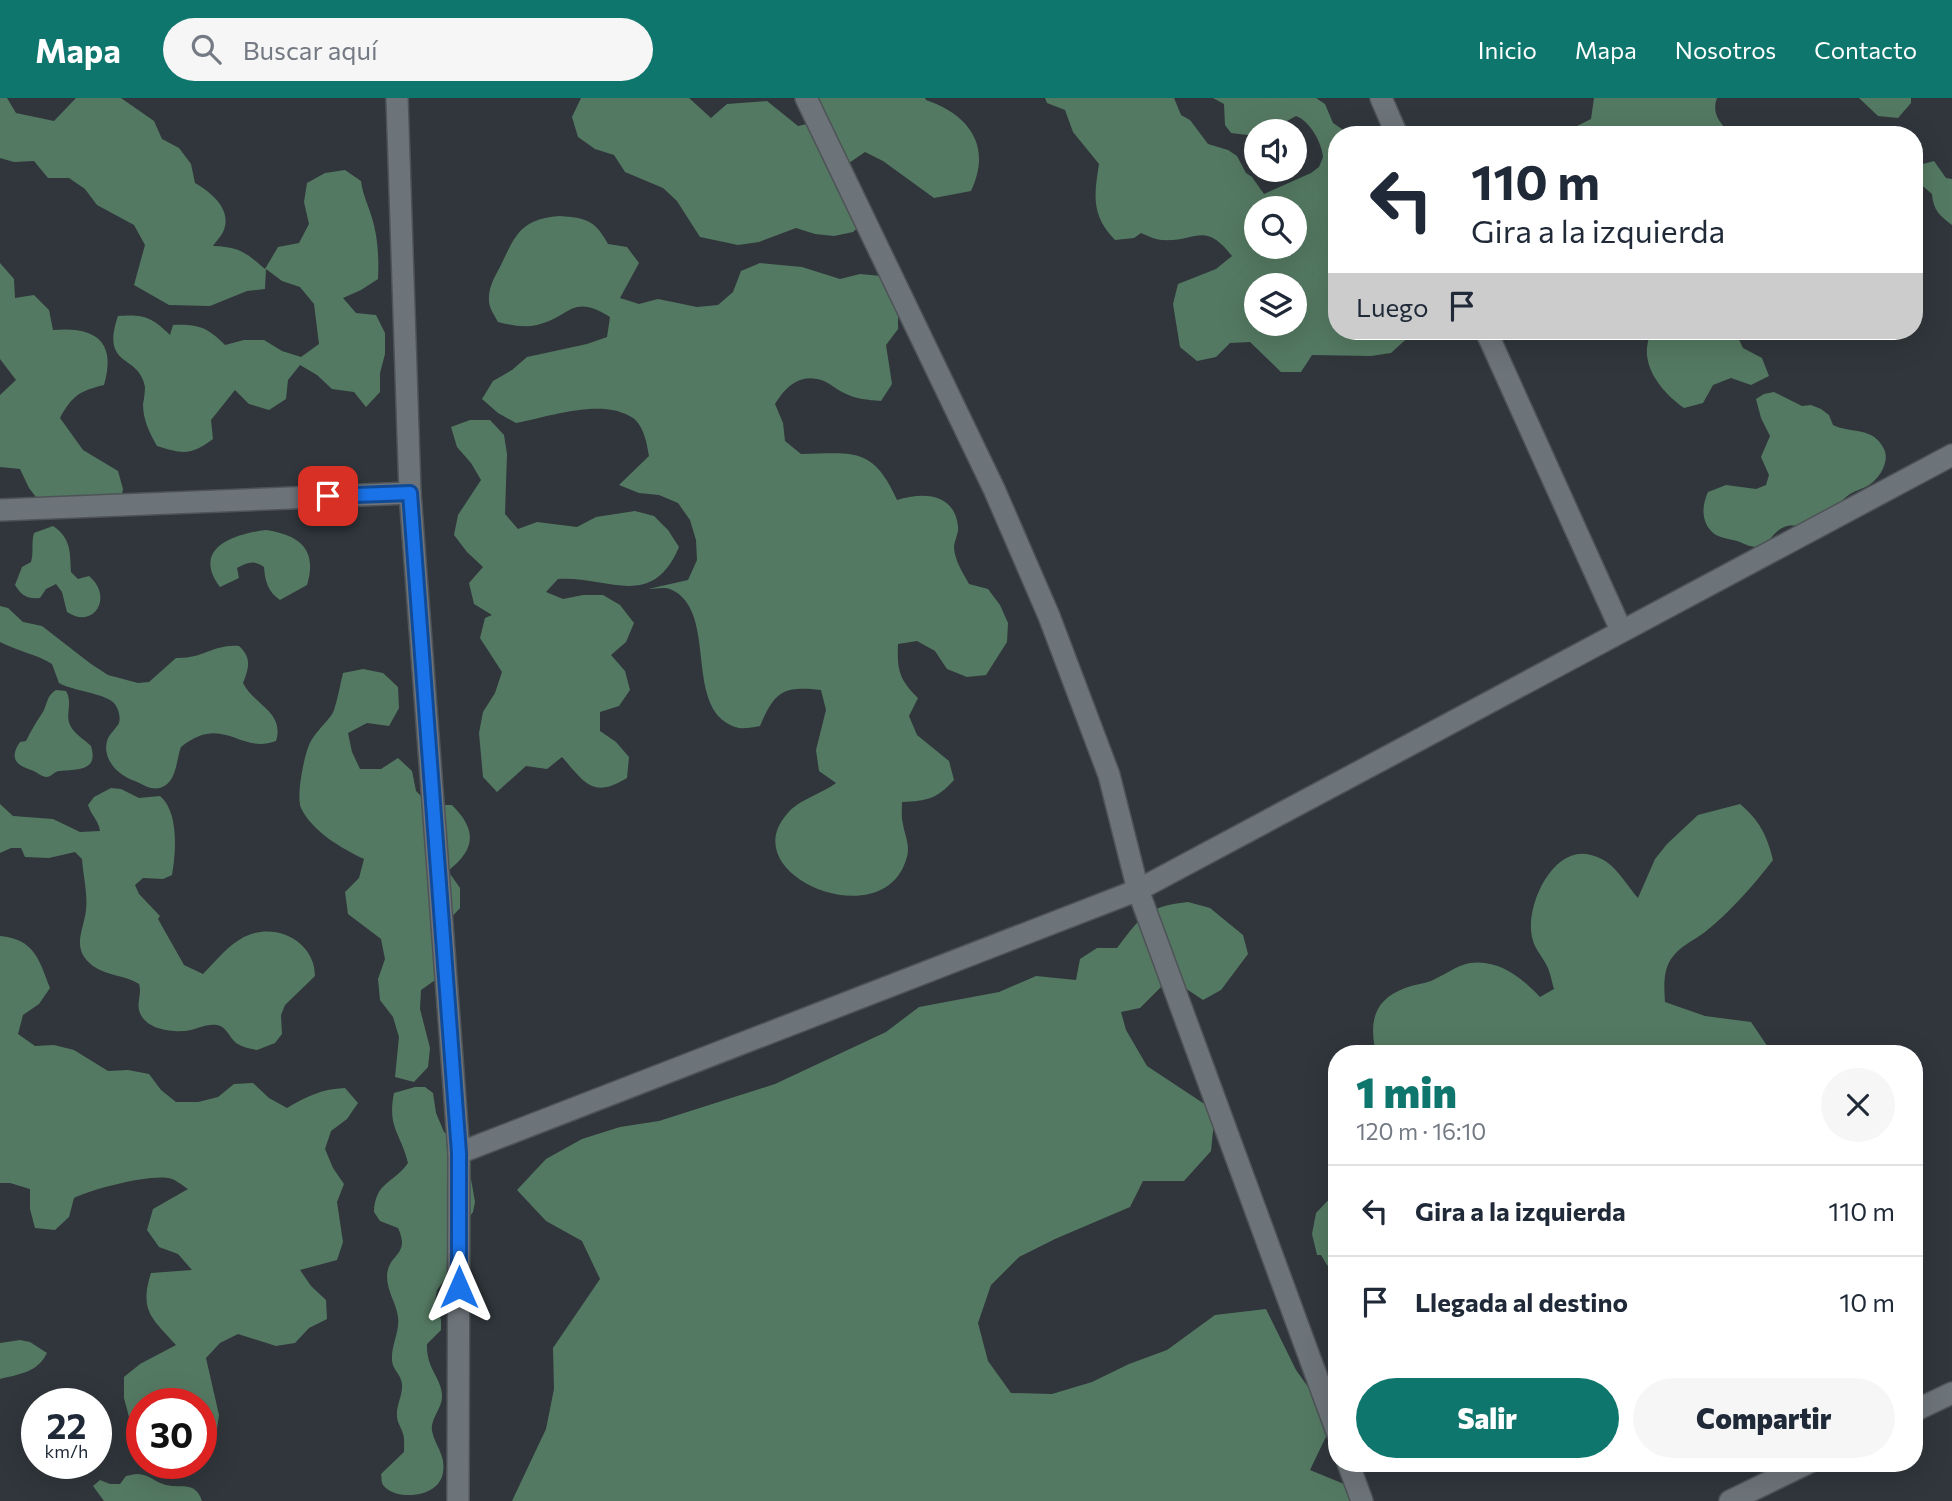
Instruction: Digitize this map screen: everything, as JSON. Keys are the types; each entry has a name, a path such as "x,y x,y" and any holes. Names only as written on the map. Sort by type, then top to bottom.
{"street":[{"path":"397,98 410,493 459,1153 458,1501"},
{"path":"806,98 994,489 1049,616 1109,775 1139,890 1328,1407"},
{"path":"1381,98 1393,126"},
{"path":"1490,340 1621,630"},
{"path":"459,1153 1139,890 1952,455"},
{"path":"0,510 410,493"},
{"path":"1923,1408 1952,1393"},
{"path":"1351,1472 1362,1501"},
{"path":"1730,1501 1790,1472"}],"green space":[{"path":"0,98 7,98 16,113 54,121 76,98 121,98 154,121 162,139 179,148 191,164 195,183 208,192 223,209 225,224 222,234 213,246 242,252 265,269 278,247 299,243 309,224 304,202 307,183 325,173 345,170 361,181 376,233 378,279 343,298 356,313 376,315 385,333 380,392 366,407 354,392 332,389 317,375 300,365 288,380 286,399 269,410 249,404 235,390 211,420 213,439 186,452 157,446 144,415 145,387 141,376 122,359 114,345 118,316 147,318 170,335 173,325 196,326 207,330 225,345 244,340 264,340 282,351 301,357 319,344 314,304 300,287 282,281 266,269 265,289 247,291 210,306 169,305 134,285 145,245 134,225 97,205 85,189 69,178 48,178 34,161 14,162 0,158"},
{"path":"581,98 689,98 711,118 727,104 767,101 798,126 816,122 799,98 925,98 955,114 973,135 978,147 977,175 971,191 934,198 883,161 865,152 849,163 862,189 868,218 853,232 834,236 796,228 759,242 738,245 700,237 677,201 663,188 625,172 614,155 595,149 578,137 572,117"},
{"path":"1045,98 1174,98 1181,115 1190,120 1208,144 1228,150 1237,156 1244,169 1244,182 1256,182 1264,194 1291,182 1307,182 1307,175 1319,167 1323,157 1318,139 1307,124 1307,119 1296,116 1291,119 1244,119 1244,135 1231,133 1225,125 1224,104 1213,98 1316,98 1325,104 1333,123 1338,126 1328,126 1328,340 1405,340 1391,353 1371,356 1312,355 1301,372 1281,372 1250,342 1230,343 1216,357 1197,361 1180,347 1173,304 1178,284 1216,269 1232,256 1214,239 1200,235 1162,240 1141,233 1134,238 1115,240 1102,222 1096,205 1099,164 1073,132 1065,110 1047,103"},
{"path":"1594,98 1717,98 1716,114 1724,126 1577,126 1591,119"},
{"path":"1859,98 1911,98 1911,103 1898,118 1878,116"},
{"path":"1934,161 1946,178 1952,179 1952,225 1938,212 1932,194 1923,186 1923,164"},
{"path":"560,216 589,222 599,230 608,244 627,247 639,263 620,298 639,304 658,299 697,307 718,305 733,292 741,271 760,263 802,267 840,279 860,274 881,276 898,309 898,329 886,345 892,384 881,401 853,397 816,379 808,378 795,382 775,404 783,423 785,441 801,454 848,454 870,461 888,482 897,500 926,496 944,501 955,515 958,529 954,548 962,571 969,584 988,589 1000,605 1008,623 1007,642 986,675 967,677 947,669 935,651 917,641 898,644 900,674 918,698 909,716 917,735 949,761 954,780 931,798 902,802 902,819 908,846 906,860 892,883 870,894 844,895 817,889 795,876 779,858 776,837 787,814 797,805 836,783 819,771 816,750 826,710 821,690 798,689 782,693 771,705 760,726 750,728 739,728 721,719 710,703 694,618 685,600 670,589 648,589 688,580 697,560 696,540 690,520 678,503 659,495 639,493 619,485 649,456 637,421 621,412 591,409 516,423 498,413 482,399 493,381 527,357 607,337 610,317 587,307 572,309 548,321 527,326 498,322 490,306 492,282 516,236 537,220"},
{"path":"0,263 14,279 15,298 34,295 49,310 53,330 68,329 91,334 105,347 107,370 104,385 77,396 68,404 60,418 83,450 118,471 123,489 119,508 42,505 29,488 20,469 0,467 0,395 16,380 0,359"},
{"path":"1739,340 1743,348 1762,358 1769,376 1751,385 1731,378 1713,385 1703,403 1684,408 1667,393 1653,374 1647,353 1648,342"},
{"path":"1774,392 1802,406 1811,405 1821,409 1829,415 1833,425 1874,437 1884,449 1886,459 1883,469 1873,482 1850,494 1819,521 1808,526 1785,527 1765,544 1754,547 1718,536 1711,531 1705,521 1704,504 1708,492 1726,485 1756,489 1766,485 1769,475 1761,457 1770,436 1756,399"},
{"path":"470,420 490,420 504,435 507,454 505,514 518,529 537,522 577,527 596,517 635,511 654,516 668,530 679,547 668,567 656,579 642,584 627,586 558,579 546,592 563,599 603,595 620,605 634,623 626,642 611,655 625,671 630,690 619,706 600,712 600,731 616,742 629,757 627,778 615,784 606,787 590,785 562,757 547,769 526,766 497,792 483,777 479,733 483,712 495,693 502,672 480,638 485,618 492,615 474,604 469,583 483,567 454,535 458,515 481,480 457,447 451,427"},
{"path":"53,526 66,541 70,552 71,572 78,579 89,576 100,593 98,609 85,617 67,612 62,592 56,584 46,589 40,598 25,596 15,585 22,567 31,562 34,533"},
{"path":"266,530 288,536 303,546 310,562 307,585 280,600 268,586 264,567 251,563 237,568 239,578 220,587 212,574 210,562 213,553 220,545 241,535"},
{"path":"0,606 8,608 23,622 42,626 108,675 138,683 149,682 176,658 186,658 222,647 239,646 248,663 243,683 276,723 276,741 252,743 220,734 209,734 181,747 173,776 166,785 153,788 129,779 113,766 107,755 107,741 120,720 114,703 59,683 52,664 0,642"},
{"path":"363,669 383,673 398,687 399,708 389,726 367,723 348,733 352,752 360,769 381,769 398,758 412,771 416,791 430,805 452,805 460,814 466,823 470,839 464,855 448,871 460,888 460,908 447,922 440,940 456,955 456,974 438,978 421,990 420,1009 430,1048 428,1067 414,1082 395,1077 399,1037 393,1017 380,1000 378,979 385,959 381,939 348,914 345,892 359,878 364,859 320,832 306,817 299,795 309,745 333,713 343,673"},
{"path":"56,690 66,691 70,725 91,746 93,754 92,761 84,768 58,771 46,777 18,763 15,752 20,742 26,741 50,696"},
{"path":"111,788 121,789 139,798 160,796 170,812 175,833 172,875 163,879 143,878 135,885 139,894 160,916 158,919 184,965 203,974 238,940 268,931 291,937 308,953 315,976 285,1005 281,1015 282,1034 275,1043 257,1050 236,1043 226,1030 217,1025 179,1031 158,1028 146,1021 139,1010 139,984 98,969 86,960 82,953 80,939 85,917 86,891 82,859 75,852 49,858 25,857 21,848 11,848 0,853 0,804 13,816 53,819 80,832 100,831 88,805 94,797"},
{"path":"1740,804 1761,829 1773,860 1723,916 1671,959 1665,974 1665,1002 1705,1016 1751,1022 1767,1045 1375,1045 1374,1022 1386,999 1405,988 1431,981 1465,964 1481,963 1500,967 1526,983 1540,997 1554,989 1548,968 1533,941 1531,929 1534,903 1547,877 1556,866 1566,858 1578,854 1599,858 1618,872 1638,898 1655,859 1698,815"},
{"path":"1188,902 1210,908 1243,935 1248,954 1221,990 1203,1000 1170,978 1140,1008 1121,1012 1126,1030 1147,1066 1215,1111 1211,1151 1184,1181 1143,1181 1130,1207 1019,1257 991,1285 978,1323 988,1361 1011,1393 1052,1394 1092,1382 1167,1350 1215,1315 1266,1309 1296,1370 1328,1415 1328,1432 1310,1470 1344,1484 1358,1501 512,1501 546,1429 554,1389 553,1348 600,1279 582,1241 546,1221 517,1190 546,1159 582,1139 620,1127 659,1121 775,1084 886,1032 919,1007 999,992 1036,976 1076,980 1080,959 1097,948 1117,948 1146,915 1174,904"},
{"path":"0,936 21,941 34,952 50,988 39,1004 23,1015 18,1034 35,1046 54,1045 74,1050 108,1071 128,1070 149,1074 161,1090 176,1102 198,1102 218,1097 234,1084 253,1083 269,1098 287,1108 315,1094 345,1088 358,1103 347,1119 331,1131 325,1149 344,1184 337,1202 343,1242 337,1260 300,1270 311,1286 326,1300 327,1319 309,1328 295,1343 276,1346 238,1334 220,1343 206,1358 213,1388 126,1388 126,1406 124,1398 124,1377 140,1364 176,1345 150,1313 146,1296 148,1286 151,1273 192,1270 178,1254 159,1247 147,1230 153,1209 188,1189 168,1178 158,1178 94,1191 74,1198 69,1217 55,1230 35,1228 30,1209 30,1189 0,1183"},
{"path":"425,1087 433,1093 436,1113 444,1132 459,1146 468,1162 475,1202 473,1212 461,1229 454,1267 437,1290 435,1301 441,1330 427,1344 429,1360 442,1395 432,1431 442,1456 443,1472 434,1488 416,1495 406,1495 389,1490 382,1484 381,1474 404,1452 404,1436 397,1416 402,1384 392,1360 398,1317 387,1276 388,1268 402,1244 398,1228 380,1221 374,1212 381,1189 408,1163 392,1114 394,1093"},
{"path":"1328,1200 1328,1266 1321,1255 1317,1255 1312,1234 1316,1213"},
{"path":"20,1340 30,1342 47,1353 33,1369 0,1379 0,1343"},
{"path":"126,1476 126,1479 153,1479 169,1486 191,1488 199,1494 202,1501 104,1501 93,1486 100,1480 120,1484"}],"route":[{"path":"328,496 410,493 459,1153 459,1287"}]}
